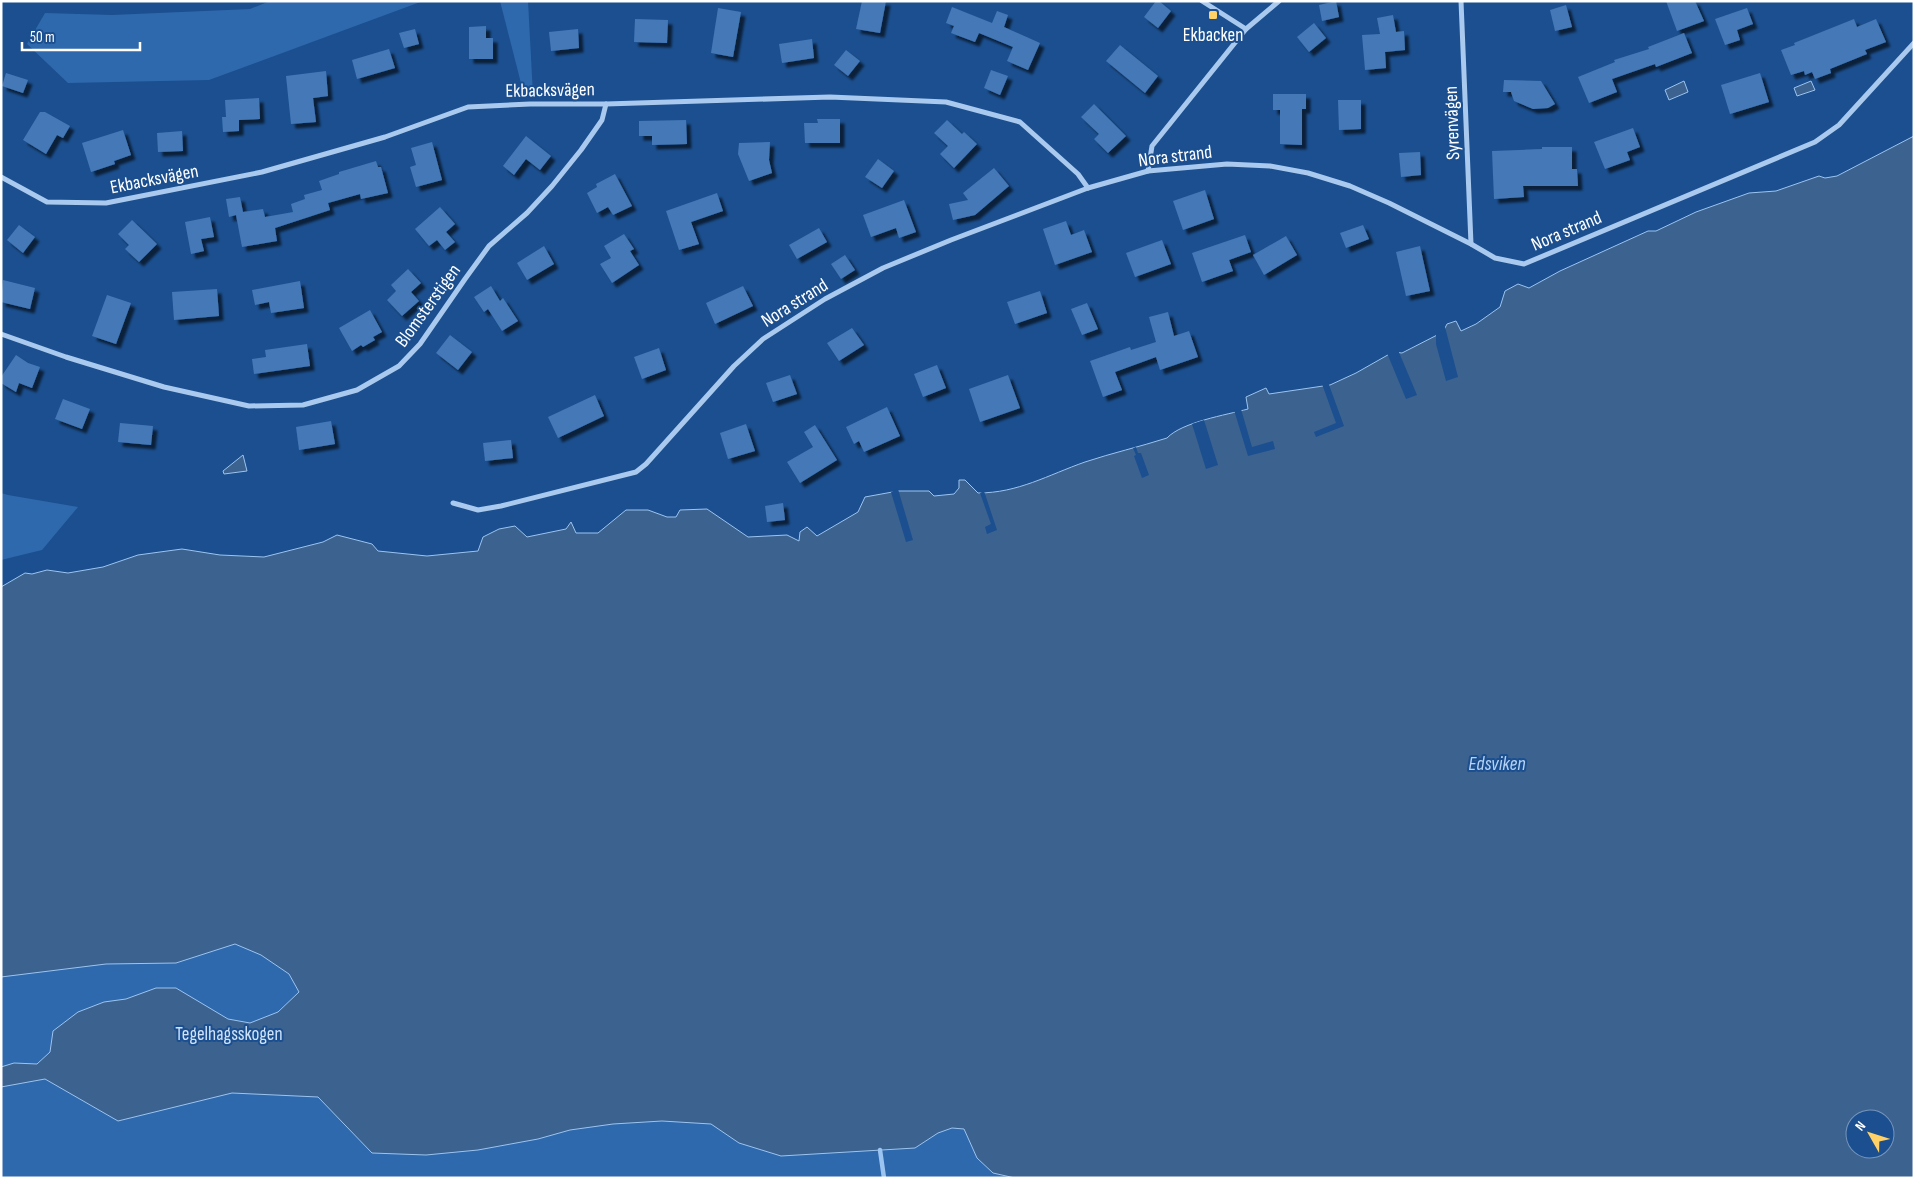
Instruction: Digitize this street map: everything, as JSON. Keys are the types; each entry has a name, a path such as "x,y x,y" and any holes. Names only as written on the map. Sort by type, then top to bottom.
{"street":[{"path":"1202,1 1246,29"},
{"path":"1148,171 1152,146 1246,29 1279,1"},
{"name":"Syrenvägen","path":"1461,1 1470,244"},
{"name":"Nora strand","path":"453,503 478,510 636,472 646,464 732,368 755,346 825,299 884,268 941,244 1088,188 1148,171 1227,164 1270,166 1308,172 1350,186 1495,258 1524,264 1816,142 1839,125 1914,43"},
{"name":"Ekbacksvägen","path":"1,177 46,202 106,202 262,172 385,137 468,107 830,96 946,102 1020,122 1078,174 1088,188"},
{"name":"Blomsterstigen","path":"1,334 66,357 164,387 249,406 303,405 357,390 399,366 420,344 489,246 527,213 581,150 602,120 606,104"}],"green space":[{"path":"270,1 423,1 209,80 68,83 27,44 45,13 112,15 250,9"},
{"path":"500,1 528,1 533,95 524,95"},
{"path":"1,493 78,507 42,550 1,560"},
{"name":"Tegelhagsskogen","path":"1,906 1044,1032 993,1173 1015,1178 1,1178"}],"water":[{"path":"1684,81 1688,92 1669,100 1665,90"},
{"path":"1811,81 1815,90 1797,96 1794,88"},
{"name":"Edsviken","path":"1914,136 1914,1178 1015,1178 993,1173 977,1158 964,1129 952,1128 938,1133 915,1148 781,1156 739,1143 711,1124 662,1121 613,1124 570,1130 538,1139 478,1150 426,1155 372,1153 318,1097 232,1093 118,1121 45,1079 1,1087 1,1067 14,1063 37,1064 50,1052 53,1031 78,1012 104,1002 126,999 156,988 176,988 228,1019 250,1023 278,1012 299,992 289,974 261,955 235,944 176,963 106,964 1,977 1,587 25,573 32,574 47,570 68,573 103,567 138,555 182,549 220,555 264,557 323,542 337,535 372,544 378,551 427,556 478,551 483,537 499,529 515,526 527,537 566,529 571,522 576,533 598,533 626,510 648,510 667,517 676,517 680,510 707,509 748,537 787,535 799,541 800,532 807,527 817,536 858,512 865,497 898,491 929,491 934,496 954,494 959,488 959,480 965,480 978,493 1020,487 1085,462 1167,438 1174,432 1193,423 1248,409 1246,397 1266,388 1269,394 1330,385 1393,352 1402,353 1443,332 1447,324 1456,321 1461,331 1476,324 1500,307 1505,291 1518,284 1529,288 1560,271 1648,231 1656,231 1696,212 1749,193 1776,191 1819,176 1825,178 1837,176"},
{"path":"243,455 247,471 224,474 223,471"}],"pier":[{"path":"1443,326 1445,327 1458,377 1446,381 1436,344 1436,333"},
{"path":"1392,350 1398,350 1417,395 1406,399 1387,353"},
{"path":"1328,382 1344,426 1316,437 1314,432 1336,423 1322,384"},
{"path":"1241,409 1252,447 1273,441 1275,449 1248,456 1234,410"},
{"path":"1204,420 1218,465 1206,469 1192,424"},
{"path":"1136,447 1138,453 1141,453 1149,475 1142,478 1134,456 1136,455 1133,448"},
{"path":"898,489 913,540 906,542 891,492"},
{"path":"984,491 997,530 987,534 985,527 991,524 980,493"}],"building":[{"path":"862,1 886,1 880,33 856,29"},
{"path":"1156,1 1159,1 1171,11 1158,28 1144,17"},
{"path":"1336,1 1339,17 1322,21 1319,5"},
{"path":"1666,1 1695,1 1704,21 1677,31"},
{"path":"1566,5 1572,27 1555,31 1550,10"},
{"path":"952,7 992,23 997,11 1008,15 1004,27 1040,43 1028,70 1007,61 1013,47 979,33 975,42 951,33 954,26 946,23"},
{"path":"718,8 741,12 733,57 711,53"},
{"path":"1747,8 1753,24 1737,30 1740,40 1725,45 1715,19"},
{"path":"1393,15 1396,32 1404,31 1405,50 1385,52 1386,68 1365,70 1362,35 1380,34 1377,18"},
{"path":"635,19 668,20 667,43 634,42"},
{"path":"1854,19 1857,27 1876,19 1886,42 1865,50 1867,54 1830,69 1831,73 1815,79 1812,72 1805,75 1804,71 1791,75 1781,50"},
{"path":"1314,23 1326,38 1309,52 1297,37"},
{"path":"486,26 486,38 493,38 493,59 469,59 469,27"},
{"path":"415,29 419,44 404,48 399,33"},
{"path":"578,29 579,48 551,51 549,32"},
{"path":"1684,33 1692,53 1656,67 1655,64 1612,79 1617,92 1589,103 1578,77 1615,62 1614,60 1649,49 1648,47"},
{"path":"812,39 814,58 782,63 779,44"},
{"path":"1120,45 1158,76 1145,93 1106,61"},
{"path":"389,49 395,68 357,79 352,60"},
{"path":"846,50 860,61 848,76 834,65"},
{"path":"991,70 1008,76 1000,95 984,88"},
{"path":"326,71 328,96 313,98 316,122 291,124 286,76"},
{"path":"6,73 28,80 23,93 2,86"},
{"path":"1760,73 1769,102 1730,114 1721,85"},
{"path":"1504,80 1541,81 1555,104 1548,108 1533,109 1514,101 1511,92 1503,92"},
{"path":"1273,94 1306,94 1306,109 1302,109 1302,145 1280,144 1280,110 1273,110"},
{"path":"259,98 260,119 239,120 239,131 223,132 222,117 226,117 225,100"},
{"path":"1338,100 1361,100 1361,129 1339,130"},
{"path":"1094,104 1126,136 1108,153 1094,139 1099,134 1081,117"},
{"path":"40,112 45,112 70,126 63,138 57,135 46,154 23,140"},
{"path":"817,119 840,119 840,143 805,143 804,123 818,123"},
{"path":"686,120 687,144 652,145 652,136 639,136 639,121"},
{"path":"947,120 962,134 964,132 977,144 954,168 940,154 948,146 934,133"},
{"path":"1633,128 1640,147 1627,152 1630,160 1605,169 1594,142"},
{"path":"123,130 131,155 114,161 115,164 91,172 82,143"},
{"path":"182,131 183,151 158,152 157,133"},
{"path":"526,136 551,156 540,170 526,159 514,175 503,166"},
{"path":"432,142 442,180 416,187 410,167 416,165 411,148"},
{"path":"770,142 769,160 772,173 749,181 738,154 739,143"},
{"path":"1542,147 1572,147 1572,169 1577,169 1578,186 1523,186 1524,197 1494,199 1492,151 1542,149"},
{"path":"1420,152 1421,175 1401,177 1399,153"},
{"path":"878,159 894,171 882,188 865,177"},
{"path":"376,161 378,167 381,167 388,193 361,199 360,194 328,203 330,210 275,228 277,241 242,247 236,215 229,217 226,199 240,197 243,212 263,209 265,217 293,212 291,204 305,199 304,195 322,190 319,181 339,174 339,172"},
{"path":"994,168 1009,186 975,215 953,220 949,204 968,200 963,193"},
{"path":"615,174 632,206 613,215 608,207 597,213 587,193 597,187 596,184"},
{"path":"1205,190 1214,219 1183,230 1173,201"},
{"path":"717,193 723,211 691,222 699,244 679,250 666,211"},
{"path":"904,200 916,232 899,238 896,228 871,237 863,215"},
{"path":"440,207 455,224 446,232 455,242 445,250 437,240 429,246 415,229"},
{"path":"210,217 214,237 201,239 204,251 191,254 185,222"},
{"path":"132,220 157,244 139,262 125,249 129,245 118,234"},
{"path":"1066,221 1071,235 1084,230 1092,252 1055,265 1043,229"},
{"path":"19,225 35,237 23,253 7,240"},
{"path":"1363,225 1369,239 1346,248 1340,233"},
{"path":"819,228 827,242 797,259 789,245"},
{"path":"624,234 634,249 630,251 639,265 612,283 600,264 611,258 604,246"},
{"path":"1245,235 1251,252 1229,260 1233,271 1202,282 1192,253"},
{"path":"1286,236 1297,255 1264,275 1253,255"},
{"path":"1162,240 1171,264 1135,277 1126,253"},
{"path":"544,246 554,264 527,280 517,263"},
{"path":"1420,246 1430,291 1406,296 1396,252"},
{"path":"845,255 855,270 841,279 831,264"},
{"path":"408,269 421,283 411,292 419,301 402,316 387,300 396,291 391,285"},
{"path":"3,280 35,288 30,309 1,302"},
{"path":"300,281 304,308 271,313 269,302 255,305 252,290"},
{"path":"491,286 500,301 503,298 518,321 502,331 488,309 484,312 474,297"},
{"path":"743,286 753,306 715,324 706,303"},
{"path":"217,289 219,316 174,320 172,292"},
{"path":"1040,291 1047,313 1015,324 1007,302"},
{"path":"107,295 131,303 116,344 92,336"},
{"path":"1087,303 1098,329 1082,335 1071,309"},
{"path":"370,310 382,332 373,337 375,340 363,347 361,345 352,351 339,328"},
{"path":"1168,312 1174,336 1189,331 1198,357 1160,370 1156,357 1115,372 1122,390 1103,397 1090,361 1130,347 1131,350 1156,342 1149,317"},
{"path":"852,328 864,345 839,361 827,343"},
{"path":"450,335 472,352 458,370 436,353"},
{"path":"307,344 310,366 254,374 252,359 266,357 265,350"},
{"path":"659,348 666,370 642,379 634,357"},
{"path":"16,355 28,363 40,367 32,388 19,383 16,392 1,383 1,377"},
{"path":"937,365 946,388 923,397 914,374"},
{"path":"790,375 797,394 773,402 766,383"},
{"path":"1008,375 1020,408 980,422 969,389"},
{"path":"595,395 604,416 558,438 548,417"},
{"path":"63,399 90,409 82,429 55,419"},
{"path":"887,407 900,436 864,452 859,441 854,444 846,427"},
{"path":"331,421 335,444 299,450 296,427"},
{"path":"120,423 153,426 151,445 118,442"},
{"path":"746,424 755,451 728,459 720,433"},
{"path":"815,425 837,460 800,483 787,462 813,447 804,432"},
{"path":"511,440 513,458 485,461 483,443"},
{"path":"783,503 785,520 767,522 765,506"}],"waterway":[{"path":"880,1150 884,1178"}],"place":[{"name":"Ekbacken","path":"1213,15"}]}
